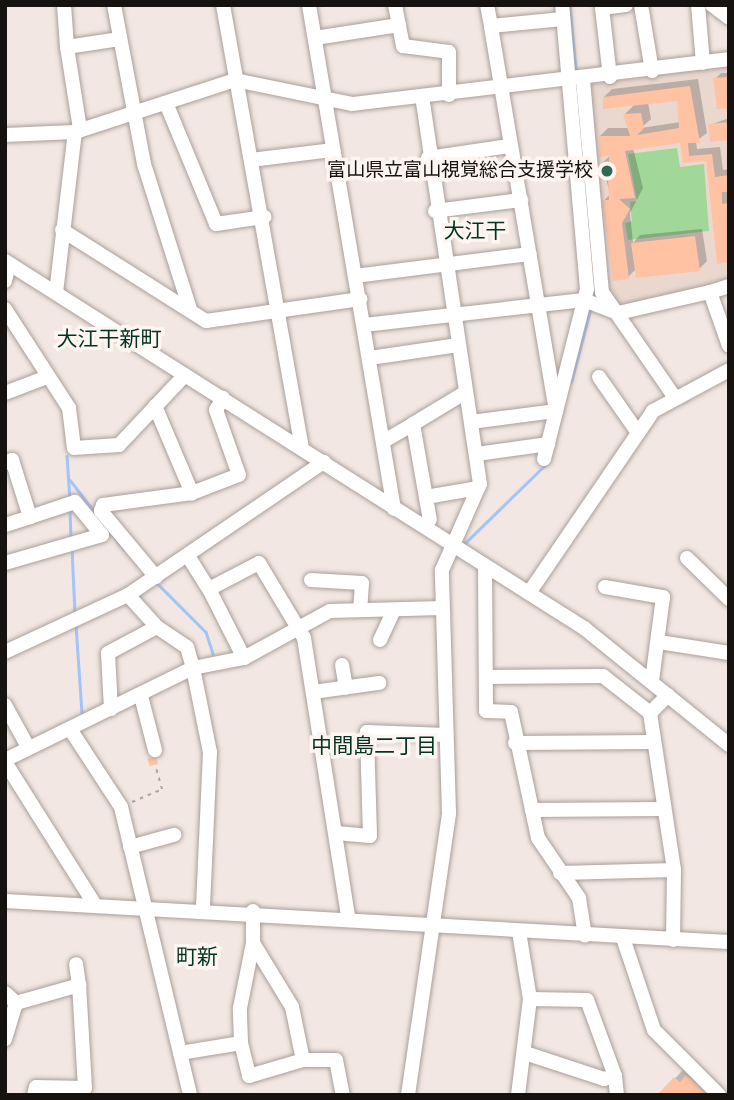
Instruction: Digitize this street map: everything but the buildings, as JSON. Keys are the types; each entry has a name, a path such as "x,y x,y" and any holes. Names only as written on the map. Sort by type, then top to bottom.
{"street":[{"path":"56,293 77,130 64,5"},
{"path":"114,5 133,113 190,309"},
{"path":"223,5 235,80 264,217 302,448"},
{"path":"309,5 394,509"},
{"path":"395,5 403,46 411,51 449,52 449,95"},
{"path":"487,5 499,90 521,200 556,411"},
{"path":"610,77 602,8 626,5"},
{"path":"641,5 652,71"},
{"path":"698,5 703,63"},
{"path":"712,5 729,18"},
{"path":"491,26 563,12 576,81 601,292 673,395"},
{"path":"315,38 399,25"},
{"path":"67,47 119,39"},
{"path":"5,135 77,130 235,80 326,103 422,98 499,90 729,59"},
{"path":"544,459 584,300 576,81"},
{"path":"408,1095 449,813 442,570 450,543 478,488 477,453 435,211 422,98"},
{"path":"166,103 216,224 264,217"},
{"path":"428,158 509,146"},
{"path":"251,160 333,150"},
{"path":"435,211 521,200"},
{"path":"62,230 206,321 360,299"},
{"path":"355,276 530,254"},
{"path":"5,281 7,262 529,593 652,681 729,745"},
{"path":"364,325 453,318 584,300 618,313 729,286"},
{"path":"710,292 729,346"},
{"path":"5,310 69,408 74,448 119,445 185,375"},
{"path":"370,358 458,345"},
{"path":"529,593 638,433 673,395 729,370"},
{"path":"5,393 47,377"},
{"path":"599,377 638,433"},
{"path":"384,441 466,392"},
{"path":"156,577 101,511 103,505 192,493 239,475 216,410 223,398"},
{"path":"155,406 192,493"},
{"path":"471,422 556,411"},
{"path":"413,424 430,520"},
{"path":"477,453 548,444"},
{"path":"5,463 12,460 30,517"},
{"path":"5,652 128,594 324,462"},
{"path":"426,497 478,488"},
{"path":"5,526 75,502 102,535 5,563"},
{"path":"188,556 209,589 244,658"},
{"path":"687,558 729,599"},
{"path":"209,589 259,563 298,633 313,692 348,916"},
{"path":"485,567 486,711 511,712 515,743 538,838 579,898 585,936"},
{"path":"311,580 362,583 360,610"},
{"path":"605,587 663,597 652,681"},
{"path":"128,594 157,627 187,647 193,668 210,752 203,908"},
{"path":"95,905 5,761 28,747 193,668 244,658 298,633 330,611 442,608"},
{"path":"380,640 394,610"},
{"path":"111,709 108,653 157,627"},
{"path":"659,642 729,653"},
{"path":"342,666 345,688"},
{"path":"487,677 603,676 650,713 674,870 673,940"},
{"path":"313,692 379,683"},
{"path":"141,695 155,750"},
{"path":"650,713 668,695"},
{"path":"5,705 28,747"},
{"path":"70,729 121,807 190,1095"},
{"path":"335,833 370,836 367,732 446,735"},
{"path":"515,743 654,742"},
{"path":"532,810 663,809"},
{"path":"130,847 174,835"},
{"path":"560,873 674,870"},
{"path":"5,901 348,916 519,932 729,942"},
{"path":"253,911 253,943 240,1008 242,1043 249,1076 303,1060 336,1060 343,1095"},
{"path":"518,1095 530,999 519,932"},
{"path":"623,938 654,1030 719,1095"},
{"path":"253,943 292,1007 303,1060"},
{"path":"34,1095 36,1087 86,1092 76,964"},
{"path":"5,1039 10,998 79,985"},
{"path":"530,999 587,1000 615,1076 617,1095"},
{"path":"180,1054 242,1043"},
{"path":"525,1053 604,1079 615,1076"}],"path":[{"path":"121,807 162,789 156,768"}],"shaded area":[{"path":"729,65 729,280 624,308 605,289 586,85"}],"green space":[{"path":"677,148 680,167 704,164 709,231 628,240 625,223 632,221 630,202 637,201 628,154"}],"waterway":[{"path":"570,5 576,70"},
{"path":"571,382 591,307"},
{"path":"67,456 70,500"},
{"path":"463,545 548,462"},
{"path":"70,480 124,549"},
{"path":"70,510 71,538"},
{"path":"72,548 75,615"},
{"path":"155,581 206,632 213,654"},
{"path":"76,625 82,713"}],"place":[{"name":"富山県立富山視覚総合支援学校","path":"607,171"}],"district":[{"name":"大江干","path":"475,231"},
{"name":"大江干新町","path":"109,339"},
{"name":"中間島二丁目","path":"374,746"},
{"name":"町新","path":"197,957"}]}
